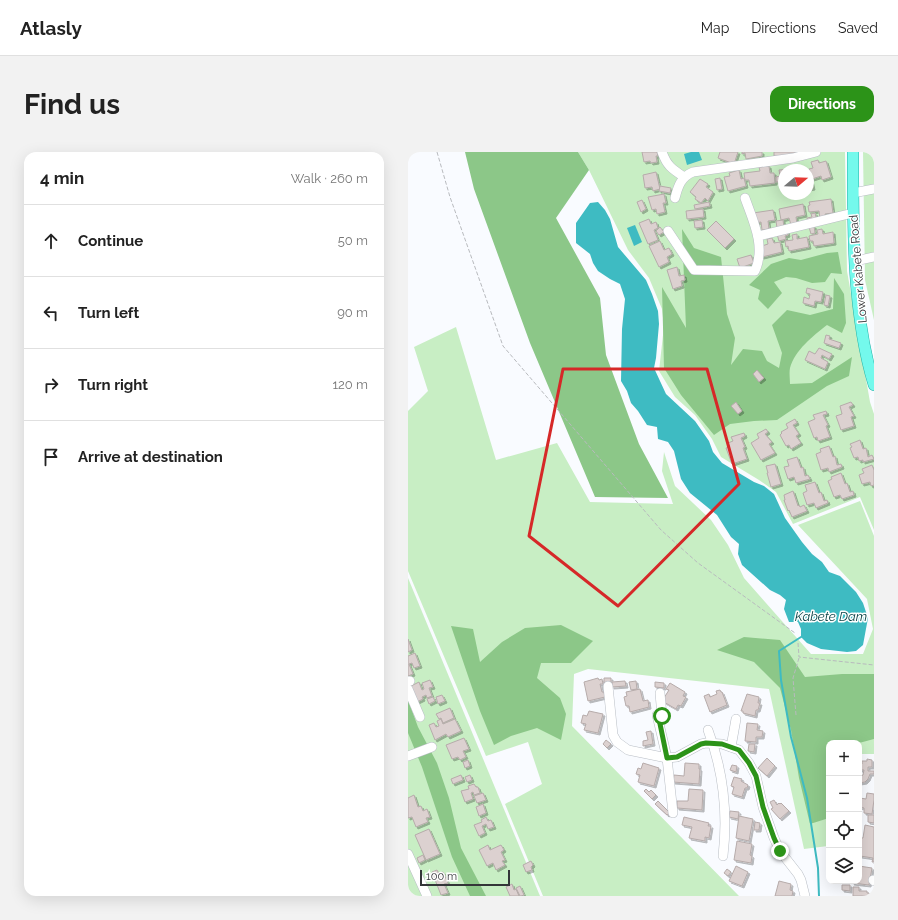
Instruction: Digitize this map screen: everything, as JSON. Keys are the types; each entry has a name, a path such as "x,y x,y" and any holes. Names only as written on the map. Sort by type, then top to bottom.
{"main road":[{"name":"Lower Kabete Road","path":"853,152 853,213 858,298 874,385"}],"street":[{"path":"662,152 666,162 671,168 684,177"},
{"path":"675,198 677,188 684,177 693,172 793,158 816,152"},
{"path":"853,193 874,189"},
{"path":"668,231 692,268 696,271 755,271 758,262 758,236 745,198"},
{"path":"758,236 853,213"},
{"path":"855,261 874,257"},
{"path":"409,684 420,717"},
{"path":"608,686 613,734 618,742 628,750 667,758 677,757 701,744 722,744 739,750 749,763 756,776 763,807 774,838 780,851 801,880 805,896"},
{"path":"660,693 662,716 658,717 667,758 673,813"},
{"path":"731,747 736,719"},
{"path":"708,730 714,744 722,782 725,807 726,836 723,856"},
{"path":"408,756 432,747"},
{"path":"408,854 412,873 427,896"}],"path":[{"path":"437,152 450,197 503,346 661,530 698,563 795,633"},
{"path":"796,715 793,678 799,658 798,643"},
{"path":"799,658 874,665"}],"highlighted area":[{"path":"563,369 707,369 739,484 618,606 529,536"}],"green space":[{"path":"465,152 578,152 589,170 556,218 600,298 606,355 639,444 668,498 595,497 530,343 474,189"},
{"path":"578,152 845,152 847,271 870,402 874,414 874,530 860,497 793,524 776,492 721,457 712,439 695,415 675,397 659,371 664,326 662,309 649,278 628,250 589,170"},
{"path":"863,152 874,152 874,320 865,280"},
{"path":"682,229 694,248 721,257 727,314 735,338 731,365 743,349 762,351 767,361 779,368 782,353 772,325 787,310 810,315 833,309 834,278 844,294 846,323 842,333 827,325 805,344 792,361 790,368 790,384 812,383 852,357 849,376 827,386 777,420 730,424 714,435 681,395 664,368 662,287 686,328"},
{"path":"838,252 842,274 831,273 825,282 812,283 796,278 786,277 774,282 782,293 768,309 758,299 760,290 749,285 771,264 789,258 801,260 827,253"},
{"path":"456,327 496,460 557,443 590,502 673,504 662,471 664,452 675,486 711,520 728,545 744,578 811,654 863,654 873,629 867,599 798,525 860,501 874,536 874,754 862,754 862,740 826,740 826,846 804,849 769,689 588,669 574,674 572,726 739,896 543,896 505,804 542,784 528,742 486,756 408,571 408,411 428,391 414,347"},
{"path":"408,578 540,896 408,896"},
{"path":"561,625 593,641 571,663 541,663 537,678 560,698 566,714 561,740 537,728 511,736 494,745 480,711 451,626 473,629 480,662 502,642 525,628"},
{"path":"744,637 780,640 805,677 842,674 874,674 874,739 862,742 862,740 826,740 826,819 810,824 799,778 791,730 780,688 754,662 717,650"},
{"path":"408,700 418,727 437,763 449,798 461,848 486,896 470,896 452,857 422,767 408,733"}],"water":[{"path":"699,152 702,160 687,165 684,154"},
{"name":"Kabete Dam","path":"598,202 610,219 618,247 646,280 652,294 658,311 659,324 654,368 666,394 695,421 709,441 713,452 722,463 754,482 764,486 774,494 785,518 812,554 822,562 829,572 840,576 856,592 863,603 868,618 863,645 856,651 847,652 821,649 807,643 801,637 801,629 798,622 789,622 784,609 786,600 770,590 742,565 738,554 739,544 731,537 717,515 690,493 681,479 674,451 668,442 658,439 657,427 647,425 631,403 627,391 621,381 622,329 625,299 620,284 598,271 590,254 576,243 576,223 590,203"},
{"path":"635,225 642,242 634,246 627,228"}],"building":[{"path":"642,152 657,152 657,162 644,162"},
{"path":"720,152 738,152 734,164 718,158"},
{"path":"742,152 762,152 762,156 746,159 745,153 742,154"},
{"path":"774,152 800,152 801,155 774,156"},
{"path":"818,160 819,163 826,161 831,177 822,180 821,176 814,178 814,164 812,164 811,162"},
{"path":"769,166 770,173 774,173 775,183 750,186 749,180 745,180 744,173 760,171 759,167"},
{"path":"739,170 741,179 744,178 746,186 728,191 724,177 730,176 729,173"},
{"path":"656,172 660,189 653,191 652,187 645,188 643,175"},
{"path":"778,176 778,182 776,182 776,177"},
{"path":"720,178 722,189 717,190 715,179"},
{"path":"700,179 708,184 706,187 713,192 708,201 705,198 701,203 695,199 696,197 690,192"},
{"path":"660,186 671,188 670,193 659,191"},
{"path":"664,194 666,203 663,203 665,212 657,214 656,209 652,210 648,197"},
{"path":"831,199 833,213 825,214 826,218 820,219 819,211 809,212 809,202"},
{"path":"642,200 646,209 641,212 637,202"},
{"path":"709,202 710,206 695,209 694,205"},
{"path":"803,204 805,215 796,217 797,224 791,225 789,218 781,220 779,209"},
{"path":"703,209 704,217 687,219 686,211"},
{"path":"773,210 775,220 768,221 769,229 762,230 761,222 755,223 753,213"},
{"path":"815,213 817,221 808,223 807,218 812,217 811,214"},
{"path":"649,219 651,224 656,222 658,228 654,230 658,240 648,244 639,223"},
{"path":"702,220 703,227 695,228 694,221"},
{"path":"783,220 784,227 777,228 776,221"},
{"path":"716,221 734,239 725,248 707,230"},
{"path":"814,226 815,233 811,234 809,227"},
{"path":"660,227 664,232 659,235 656,231"},
{"path":"822,229 823,234 833,232 834,243 814,246 813,241 810,241 809,236 818,234 817,230"},
{"path":"787,231 788,235 785,236 786,239 779,241 777,234"},
{"path":"797,234 797,239 807,237 809,247 789,251 788,246 786,247 785,241 793,240 792,235"},
{"path":"772,238 774,243 780,242 782,252 762,257 759,247 768,244 767,239"},
{"path":"660,241 664,250 669,248 672,254 667,257 669,262 659,267 649,246"},
{"path":"751,255 754,263 740,268 737,259"},
{"path":"677,267 679,276 684,275 685,280 681,281 682,286 673,289 667,270"},
{"path":"807,288 823,292 821,302 815,301 814,306 803,303 804,297 809,299 810,294 806,293"},
{"path":"826,295 830,296 828,306 824,305"},
{"path":"826,335 830,336 829,339 841,343 839,348 824,343"},
{"path":"819,348 832,354 829,359 822,355 821,358 828,362 825,369 805,360 809,351 815,354"},
{"path":"757,370 764,378 759,382 753,374"},
{"path":"736,402 742,411 738,414 731,406"},
{"path":"851,402 853,405 849,407 854,416 851,417 854,426 841,430 836,416 842,414 840,406"},
{"path":"826,411 827,414 823,415 828,425 826,426 830,437 818,441 817,437 814,438 808,422 815,419 813,415"},
{"path":"795,419 797,423 793,425 799,434 796,436 801,443 791,449 789,445 786,446 780,435 782,433 781,432 788,428 786,424"},
{"path":"766,429 768,432 765,434 772,442 769,444 775,453 761,460 751,443 759,438 757,434"},
{"path":"744,433 745,436 741,438 745,447 743,448 747,459 732,464 726,448 729,447 728,443 733,441 731,437"},
{"path":"860,440 863,449 866,448 868,457 872,455 874,459 863,462 863,460 859,461 858,457 854,458 850,444"},
{"path":"829,446 833,457 835,456 837,465 841,464 842,467 829,472 828,468 821,470 816,454 821,452 820,449"},
{"path":"797,457 801,468 803,467 805,476 808,475 810,479 796,483 794,477 788,479 784,467 789,466 787,460"},
{"path":"775,464 781,484 771,487 766,466"},
{"path":"872,465 874,470 874,485 871,486 870,482 862,484 859,475 864,473 862,469"},
{"path":"841,473 845,484 847,483 850,492 853,491 854,495 842,499 840,495 834,497 828,481 832,479 831,477"},
{"path":"815,482 819,493 821,492 824,501 827,500 828,503 816,508 814,503 807,505 803,493 807,491 805,485"},
{"path":"793,491 798,506 799,505 800,507 804,505 807,511 792,517 784,500 784,495"},
{"path":"408,639 412,650 408,652"},
{"path":"415,653 420,666 414,668 412,663 409,664 413,674 408,676 408,656"},
{"path":"598,678 599,680 602,679 603,684 600,684 605,697 588,701 584,682"},
{"path":"604,678 611,678 611,684 604,683"},
{"path":"430,680 433,687 429,688 432,696 427,698 426,695 422,697 423,699 417,702 411,686 419,682 422,690 424,689 422,683"},
{"path":"625,681 626,686 612,687 612,682"},
{"path":"636,681 637,689 631,690 629,682"},
{"path":"655,682 664,683 664,688 655,687"},
{"path":"670,683 685,692 683,696 686,697 681,706 678,705 676,709 662,701 669,690 666,689"},
{"path":"640,689 643,701 648,700 649,707 630,712 629,706 626,706 624,697 627,696 626,692"},
{"path":"720,690 727,705 710,712 704,696 709,694 710,697 717,694 716,691"},
{"path":"747,694 759,697 758,703 760,703 758,710 756,710 755,716 743,713 743,711 741,711"},
{"path":"442,695 445,701 438,704 436,697"},
{"path":"433,697 435,701 429,704 427,699"},
{"path":"450,708 454,718 443,723 441,718 439,719 436,714"},
{"path":"589,711 603,714 598,733 584,730 586,724 581,723 583,715 587,716"},
{"path":"441,719 443,724 455,719 461,731 448,737 446,734 435,740 429,725 434,723 436,727 439,726 437,721"},
{"path":"747,723 758,724 757,730 763,731 762,737 756,737 756,742 745,741"},
{"path":"651,731 653,744 643,746 643,741 648,740 646,732"},
{"path":"464,738 469,749 463,751 466,757 460,760 458,757 452,759 446,745"},
{"path":"606,740 611,744 607,748 603,744"},
{"path":"749,744 755,744 754,752 748,751"},
{"path":"767,758 775,766 767,776 758,768"},
{"path":"867,759 872,760 872,767 868,767 868,771 874,771 874,774 870,774 868,779 862,782 864,770 862,770 862,761 867,761"},
{"path":"468,760 470,766 465,768 463,762"},
{"path":"643,763 659,768 654,786 638,782 640,775 636,774 638,768 641,769"},
{"path":"685,763 699,764 699,784 673,782 674,775 684,776"},
{"path":"732,765 737,766 736,772 730,770"},
{"path":"461,775 463,780 453,784 451,779"},
{"path":"470,775 472,780 467,782 465,777"},
{"path":"734,777 742,779 741,781 748,785 747,788 745,788 742,797 732,794 734,787 731,786"},
{"path":"474,784 478,787 480,793 474,795 473,792 471,793 473,799 465,802 461,791 469,789 468,786"},
{"path":"646,789 649,792 651,790 656,795 652,799 644,791"},
{"path":"689,789 703,790 702,810 677,808 677,801 688,801"},
{"path":"483,793 486,800 477,803 474,796"},
{"path":"867,793 874,794 872,814 864,813 864,808 862,808 862,798 866,799"},
{"path":"414,795 418,807 421,806 423,811 427,809 430,817 426,818 428,822 416,827 412,817 408,818 408,798"},
{"path":"774,800 777,805 781,803 789,811 780,819 771,809 773,808 770,802"},
{"path":"658,801 670,813 667,815 655,804"},
{"path":"483,804 486,813 479,816 476,807"},
{"path":"730,811 739,812 738,819 729,817"},
{"path":"868,815 874,815 874,823 868,822"},
{"path":"739,816 753,819 749,841 736,838"},
{"path":"486,817 488,821 491,820 494,827 488,829 486,824 482,826 485,833 479,836 474,825 482,822 481,820"},
{"path":"684,817 709,823 708,826 711,826 709,838 705,837 705,841 689,838 692,827 682,825"},
{"path":"755,822 760,823 759,830 754,830"},
{"path":"865,825 874,827 874,862 872,862 873,858 862,856"},
{"path":"429,829 440,854 426,860 415,835"},
{"path":"737,841 752,844 750,855 752,856 751,863 734,860"},
{"path":"488,845 490,850 501,845 504,850 501,852 505,860 502,861 505,865 496,870 493,863 487,866 479,850"},
{"path":"423,855 425,860 419,863 417,858"},
{"path":"531,861 533,865 531,867 532,870 526,872 523,865"},
{"path":"736,866 748,872 742,886 729,881"},
{"path":"862,866 872,868 869,885 860,884 862,884"},
{"path":"727,869 731,872 728,876 724,873"},
{"path":"437,870 439,874 443,872 448,883 444,884 448,893 441,895 432,872"},
{"path":"779,881 791,884 790,890 793,891 792,896 775,896"},
{"path":"512,884 514,890 516,889 519,896 510,896 506,887"},
{"path":"842,885 850,885 850,891 842,890"},
{"path":"520,886 524,895 521,896 516,888"},
{"path":"853,887 859,887 859,891 867,891 870,896 853,896"}],"waterway":[{"path":"801,637 779,651 781,680 791,737 807,798 818,868 819,896"}],"route":[{"path":"662,716 659,719 667,758 677,757 701,744 706,743 722,744 739,750 749,763 756,776 763,807 780,851"}]}
